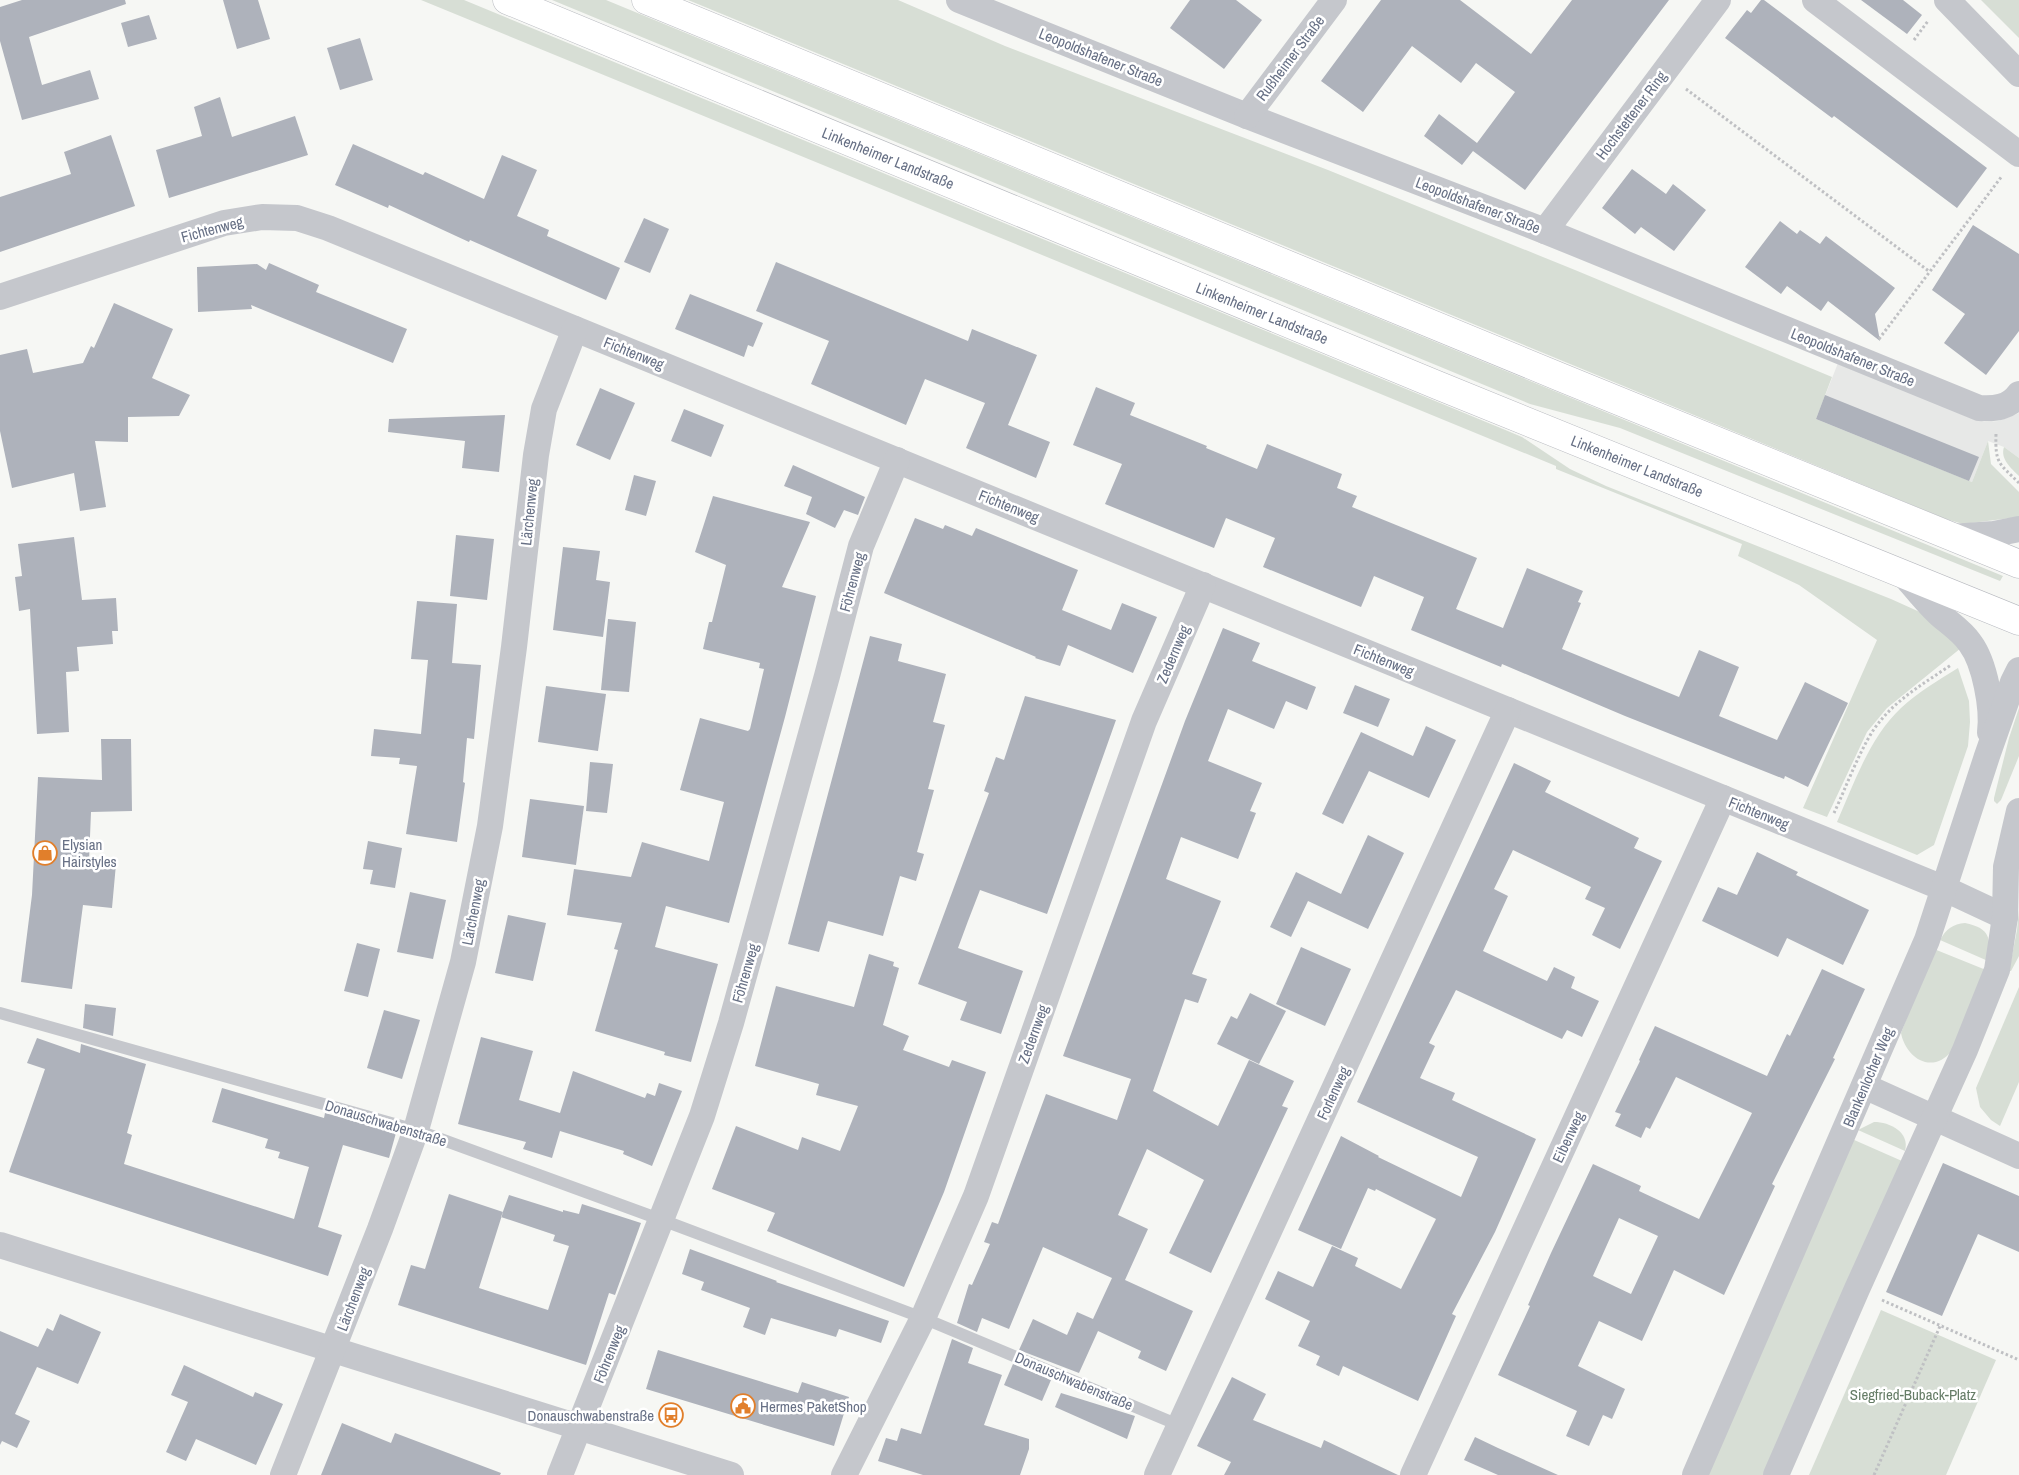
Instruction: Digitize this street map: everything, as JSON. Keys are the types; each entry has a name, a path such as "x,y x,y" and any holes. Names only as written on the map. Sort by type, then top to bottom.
{"main road":[{"name":"Linkenheimer Landstraße","path":"507,0 1428,382 2019,621"},
{"path":"646,0 1456,335 2019,564"}],"street":[{"name":"Leopoldshafener Straße","path":"959,0 1247,116 1545,232 1979,408 1996,409"},
{"name":"Rußheimer Straße","path":"1247,116 1334,0"},
{"name":"Hochstettener Ring","path":"1545,232 1718,0"},
{"path":"1815,0 2019,153"},
{"path":"1940,8 2019,74"},
{"name":"Fichtenweg","path":"0,297 224,223 262,217 297,218 338,232 898,460 1943,888 2005,917"},
{"name":"Lärchenweg","path":"282,1475 380,1230 416,1130 463,962 490,826 514,647 536,455 544,409 575,328"},
{"path":"1996,409 2014,400 2019,394"},
{"name":"Föhrenweg","path":"560,1475 702,1116 731,1023 861,546 898,460"},
{"path":"1951,537 1994,534 2019,529"},
{"path":"1905,576 1926,602 1966,638 1980,663 1992,722 1987,756"},
{"name":"Zedernweg","path":"844,1475 923,1318 976,1196 1144,721 1203,585"},
{"name":"Blankenlocher Weg","path":"1695,1475 1927,940 1987,756 2019,670"},
{"name":"Forlenweg","path":"1157,1475 1508,710"},
{"name":"Eibenweg","path":"1412,1475 1723,798"},
{"path":"1776,1475 1856,1289 1936,1117 1997,970 2005,917 2006,868 2019,811"},
{"path":"1864,1086 2019,1156"},
{"path":"0,1245 731,1475"}],"lane":[{"name":"Donauschwabenstraße","path":"0,1013 416,1130 923,1318 1181,1426"}],"path":[{"path":"1898,62 1940,8"},
{"path":"1663,72 1930,272"},
{"path":"1863,361 2019,153"},
{"path":"1996,409 1996,457 2002,468 2019,483"},
{"path":"1822,839 1868,740 1879,721 1904,698 1974,650"},
{"path":"1856,1289 1941,1324 2019,1360"},
{"path":"1874,1475 1941,1324"}],"shaded area":[{"path":"1838,363 1984,422 1999,421 2019,413 2019,458 2004,447 1988,441 1972,482 1816,419"}],"green space":[{"path":"421,0 464,0 1503,429 1522,437 1570,469 1606,486 1922,613 1961,648 1887,708 1867,732 1827,817 1803,808 1877,640 1799,585 1738,556 1742,544"},
{"path":"552,0 606,0 2003,576 2000,581 1620,428 1530,404"},
{"path":"688,0 898,0 1005,46 1328,170 1832,377 1816,419 1972,482 1988,441 1991,464 2019,492 2019,517 1963,524 1946,519"},
{"path":"1981,0 2019,0 2019,38"},
{"path":"2004,447 2019,458 2019,476 2005,459"},
{"path":"1958,668 1969,701 1968,746 1934,845 1917,855 1837,822 1864,761 1890,720 1914,697"},
{"path":"2019,708 2019,756 2001,800 1997,804 1994,798 2009,738"},
{"path":"2019,910 2019,956 2011,971 2009,971 2017,930"},
{"path":"1965,923 1980,928 1987,935 1989,940 1988,961 1940,940 1950,928"},
{"path":"1934,949 1986,970 1955,1048 1942,1060 1929,1063 1913,1055 1905,1045 1901,1033"},
{"path":"2019,987 2019,1082 2000,1126 1991,1120 1980,1107 1976,1088"},
{"path":"1874,1122 1892,1126 1902,1133 1906,1144 1905,1151 1858,1130"},
{"path":"1852,1139 1902,1161 1765,1475 1706,1475"},
{"name":"Siegfried-Buback-Platz","path":"1881,1310 1996,1360 1946,1475 1809,1475"}],"building":[{"path":"22,0 125,0 126,4 29,37 42,85 90,70 99,99 22,120 0,41 0,7"},
{"path":"223,0 258,0 270,39 237,49"},
{"path":"1190,0 1236,0 1262,20 1224,69 1170,28"},
{"path":"1381,0 1460,0 1531,54 1572,0 1669,0 1525,190 1473,151 1462,165 1424,136 1439,114 1477,143 1515,92 1476,63 1461,83 1412,46 1363,112 1321,81"},
{"path":"1761,0 1764,0 1987,168 1957,208 1834,116 1832,118 1725,38 1747,10 1751,13"},
{"path":"1861,0 1903,0 1922,15 1907,34"},
{"path":"149,15 157,39 128,47 121,23"},
{"path":"360,38 373,80 340,90 327,48"},
{"path":"220,97 232,137 295,116 308,155 169,198 156,150 202,136 194,107"},
{"path":"111,135 135,206 0,252 0,197 71,174 64,152"},
{"path":"353,144 423,175 425,172 484,199 502,155 537,170 517,216 549,230 547,236 620,268 606,300 470,240 469,242 389,205 388,208 335,185"},
{"path":"1632,169 1666,194 1673,184 1706,210 1674,251 1641,227 1635,234 1602,208"},
{"path":"644,218 669,229 650,273 624,262"},
{"path":"1780,221 1797,234 1800,230 1820,244 1826,236 1895,288 1875,314 1880,341 1828,301 1821,311 1787,286 1781,294 1745,267"},
{"path":"1973,225 2019,254 2019,331 1986,375 1944,343 1965,314 1932,290"},
{"path":"776,262 968,341 972,329 1037,355 1008,425 1050,442 1036,478 966,448 985,403 925,379 906,425 811,384 829,341 756,311"},
{"path":"269,263 319,285 316,292 407,329 393,363 251,305 252,309 198,312 197,267 257,264 266,270"},
{"path":"690,294 763,323 753,347 748,345 744,357 675,329"},
{"path":"114,303 173,329 152,378 190,395 179,416 128,417 128,442 95,441 106,507 80,511 74,473 12,488 0,431 0,355 27,349 33,373 83,363 91,346 94,348"},
{"path":"1096,387 1135,403 1130,415 1207,446 1206,448 1257,469 1267,444 1342,474 1337,488 1357,496 1352,507 1477,558 1456,609 1503,628 1527,568 1583,591 1578,602 1581,603 1562,649 1679,697 1699,650 1739,667 1719,716 1777,740 1805,682 1848,703 1808,787 1785,776 1784,779 1625,716 1502,664 1501,667 1411,630 1424,597 1374,576 1361,607 1263,567 1275,538 1226,518 1214,548 1105,504 1122,464 1073,445"},
{"path":"600,388 635,403 610,460 576,445"},
{"path":"1825,395 1979,457 1969,481 1816,419"},
{"path":"684,409 724,425 711,457 671,441"},
{"path":"505,415 499,472 462,468 465,441 388,432 389,419"},
{"path":"793,465 865,497 858,515 844,510 835,528 806,514 812,497 784,486"},
{"path":"634,475 656,481 646,516 625,510"},
{"path":"713,496 810,522 782,587 816,596 729,923 666,906 655,947 718,964 691,1062 664,1055 665,1052 595,1031 618,950 614,949 622,923 567,915 574,869 631,877 642,842 709,861 724,802 680,790 700,718 748,731 764,669 759,668 760,663 703,649 709,622 712,622 726,565 695,552"},
{"path":"915,518 943,529 945,525 972,536 976,528 1078,570 1062,610 1111,630 1122,603 1157,617 1133,673 1068,645 1060,666 1035,658 884,593"},
{"path":"456,535 494,539 487,600 450,596"},
{"path":"74,537 82,600 116,598 118,631 112,631 113,644 77,647 79,671 66,672 69,732 37,734 30,609 19,611 15,577 22,576 18,544"},
{"path":"563,547 600,551 596,580 610,582 603,637 553,630"},
{"path":"417,601 457,604 452,663 481,665 474,739 467,738 463,782 465,783 457,842 406,834 417,766 399,764 400,758 371,756 374,729 421,734 428,660 411,659"},
{"path":"608,619 636,622 629,692 601,690"},
{"path":"1223,628 1260,643 1252,661 1316,687 1307,710 1286,701 1274,729 1228,709 1208,761 1262,783 1250,811 1256,813 1238,859 1181,837 1166,879 1221,901 1192,974 1207,979 1198,1003 1185,999 1153,1091 1218,1126 1249,1060 1294,1081 1282,1106 1288,1108 1211,1273 1169,1253 1204,1180 1147,1149 1118,1215 1148,1229 1125,1280 1193,1311 1166,1371 1138,1358 1141,1351 1098,1331 1079,1373 1019,1350 1033,1319 1067,1335 1077,1312 1093,1319 1112,1278 1043,1247 1009,1329 982,1318 977,1332 957,1323 969,1284 972,1285 990,1244 984,1242 992,1222 998,1224 1046,1094 1117,1120 1131,1079 1063,1056 1185,721"},
{"path":"870,636 902,644 898,661 946,674 933,722 945,725 928,789 934,790 917,852 924,854 916,881 900,876 883,936 828,921 819,952 788,944"},
{"path":"1355,685 1390,699 1378,727 1343,713"},
{"path":"546,686 606,694 598,751 538,742"},
{"path":"1025,696 1116,720 1047,914 980,890 958,948 1023,971 1001,1034 960,1020 967,1002 918,984 989,793 984,791 996,757 1004,760"},
{"path":"1426,726 1456,740 1429,798 1369,771 1343,824 1322,814 1361,732 1413,756"},
{"path":"101,739 131,739 132,811 91,812 89,861 116,864 112,908 83,905 72,989 21,982 32,895 38,777 102,780"},
{"path":"590,762 613,764 607,813 586,811"},
{"path":"1514,763 1551,781 1545,792 1639,838 1634,848 1662,861 1620,949 1592,935 1605,908 1585,899 1591,887 1513,850 1494,889 1508,896 1483,951 1547,981 1554,967 1575,977 1571,988 1599,1001 1582,1037 1567,1030 1562,1039 1456,990 1429,1043 1435,1046 1420,1078 1455,1093 1452,1100 1536,1139 1495,1232 1452,1314 1456,1316 1418,1401 1343,1366 1339,1376 1316,1365 1320,1356 1298,1346 1310,1321 1265,1299 1278,1271 1313,1287 1332,1246 1358,1258 1355,1266 1401,1289 1436,1219 1376,1189 1375,1191 1368,1188 1341,1249 1298,1230 1341,1136 1378,1157 1461,1197 1478,1157 1357,1102"},
{"path":"530,799 584,806 576,865 522,857"},
{"path":"1368,835 1404,853 1368,929 1308,901 1291,937 1270,927 1296,872 1341,894"},
{"path":"368,841 402,848 395,888 370,884 373,870 363,869"},
{"path":"1757,852 1798,872 1796,875 1869,910 1843,965 1787,938 1778,957 1702,921 1718,887 1737,895"},
{"path":"410,892 446,900 433,959 397,952"},
{"path":"508,915 546,923 533,981 495,973"},
{"path":"357,943 380,949 368,997 344,991"},
{"path":"1301,947 1351,969 1325,1026 1276,1004"},
{"path":"869,954 894,962 893,966 899,968 883,1025 909,1036 903,1050 949,1067 952,1060 986,1072 944,1192 904,1287 767,1231 775,1213 712,1189 736,1126 798,1150 802,1137 840,1151 858,1106 816,1095 819,1084 755,1066 776,986 854,1007"},
{"path":"1822,969 1865,989 1833,1058 1835,1059 1772,1184 1775,1186 1724,1295 1674,1270 1642,1341 1599,1321 1578,1366 1625,1389 1612,1419 1603,1415 1589,1446 1566,1436 1577,1411 1498,1375 1530,1306 1528,1305 1551,1253 1593,1164 1641,1186 1639,1191 1699,1219 1752,1113 1676,1077 1650,1129 1646,1127 1641,1138 1615,1126 1621,1114 1615,1112 1655,1026 1767,1076 1787,1034 1790,1036","holes":["1619,1218 1658,1236 1631,1294 1593,1276"]},
{"path":"1250,993 1286,1011 1259,1064 1217,1044 1231,1016 1237,1019"},
{"path":"85,1004 116,1008 113,1036 83,1028"},
{"path":"384,1010 420,1020 402,1079 367,1068"},
{"path":"481,1037 533,1051 519,1100 560,1113 573,1071 645,1098 647,1093 655,1096 659,1083 682,1091 652,1166 623,1154 624,1151 560,1131 552,1158 523,1149 526,1142 458,1124"},
{"path":"37,1038 80,1053 81,1044 146,1064 127,1133 132,1135 124,1164 294,1219 309,1167 278,1158 280,1152 265,1148 268,1139 212,1122 222,1088 324,1118 325,1113 396,1133 389,1158 343,1145 318,1227 342,1235 328,1276 9,1172 45,1069 27,1063"},
{"path":"1943,1163 2019,1196 2019,1252 1978,1234 1942,1316 1886,1292"},
{"path":"449,1194 503,1212 509,1195 563,1212 563,1210 579,1214 582,1204 641,1223 615,1295 609,1293 586,1365 398,1305 411,1265 425,1269","holes":["501,1217 555,1235 553,1241 569,1246 548,1310 479,1288"]},
{"path":"690,1249 776,1282 889,1321 881,1343 839,1329 836,1337 771,1318 765,1335 743,1327 750,1308 701,1290 704,1282 682,1274"},
{"path":"60,1314 101,1332 78,1384 37,1367 15,1414 30,1421 17,1448 2,1441 0,1445 0,1331 38,1347 47,1328 53,1331"},
{"path":"952,1339 973,1348 968,1363 1002,1375 984,1425 1029,1439 1029,1449 1020,1475 923,1475 878,1461 886,1438 897,1441 901,1428 921,1434"},
{"path":"658,1350 798,1393 802,1382 849,1397 834,1446 646,1389"},
{"path":"1013,1364 1051,1380 1042,1401 1004,1385"},
{"path":"184,1365 253,1397 255,1392 283,1404 256,1465 196,1439 186,1461 166,1452 188,1402 171,1395"},
{"path":"1232,1377 1266,1394 1253,1420 1321,1448 1324,1440 1398,1475 1224,1475 1231,1462 1197,1446"},
{"path":"1061,1393 1135,1416 1127,1439 1055,1407"},
{"path":"342,1423 391,1443 395,1433 501,1473 500,1475 321,1475"},
{"path":"1475,1437 1558,1475 1498,1475 1464,1460"}],"place":[{"name":"Elysian Hairstyles","path":"45,853"},
{"name":"Hermes PaketShop","path":"743,1406"},
{"name":"Donauschwabenstraße","path":"671,1415"}]}
